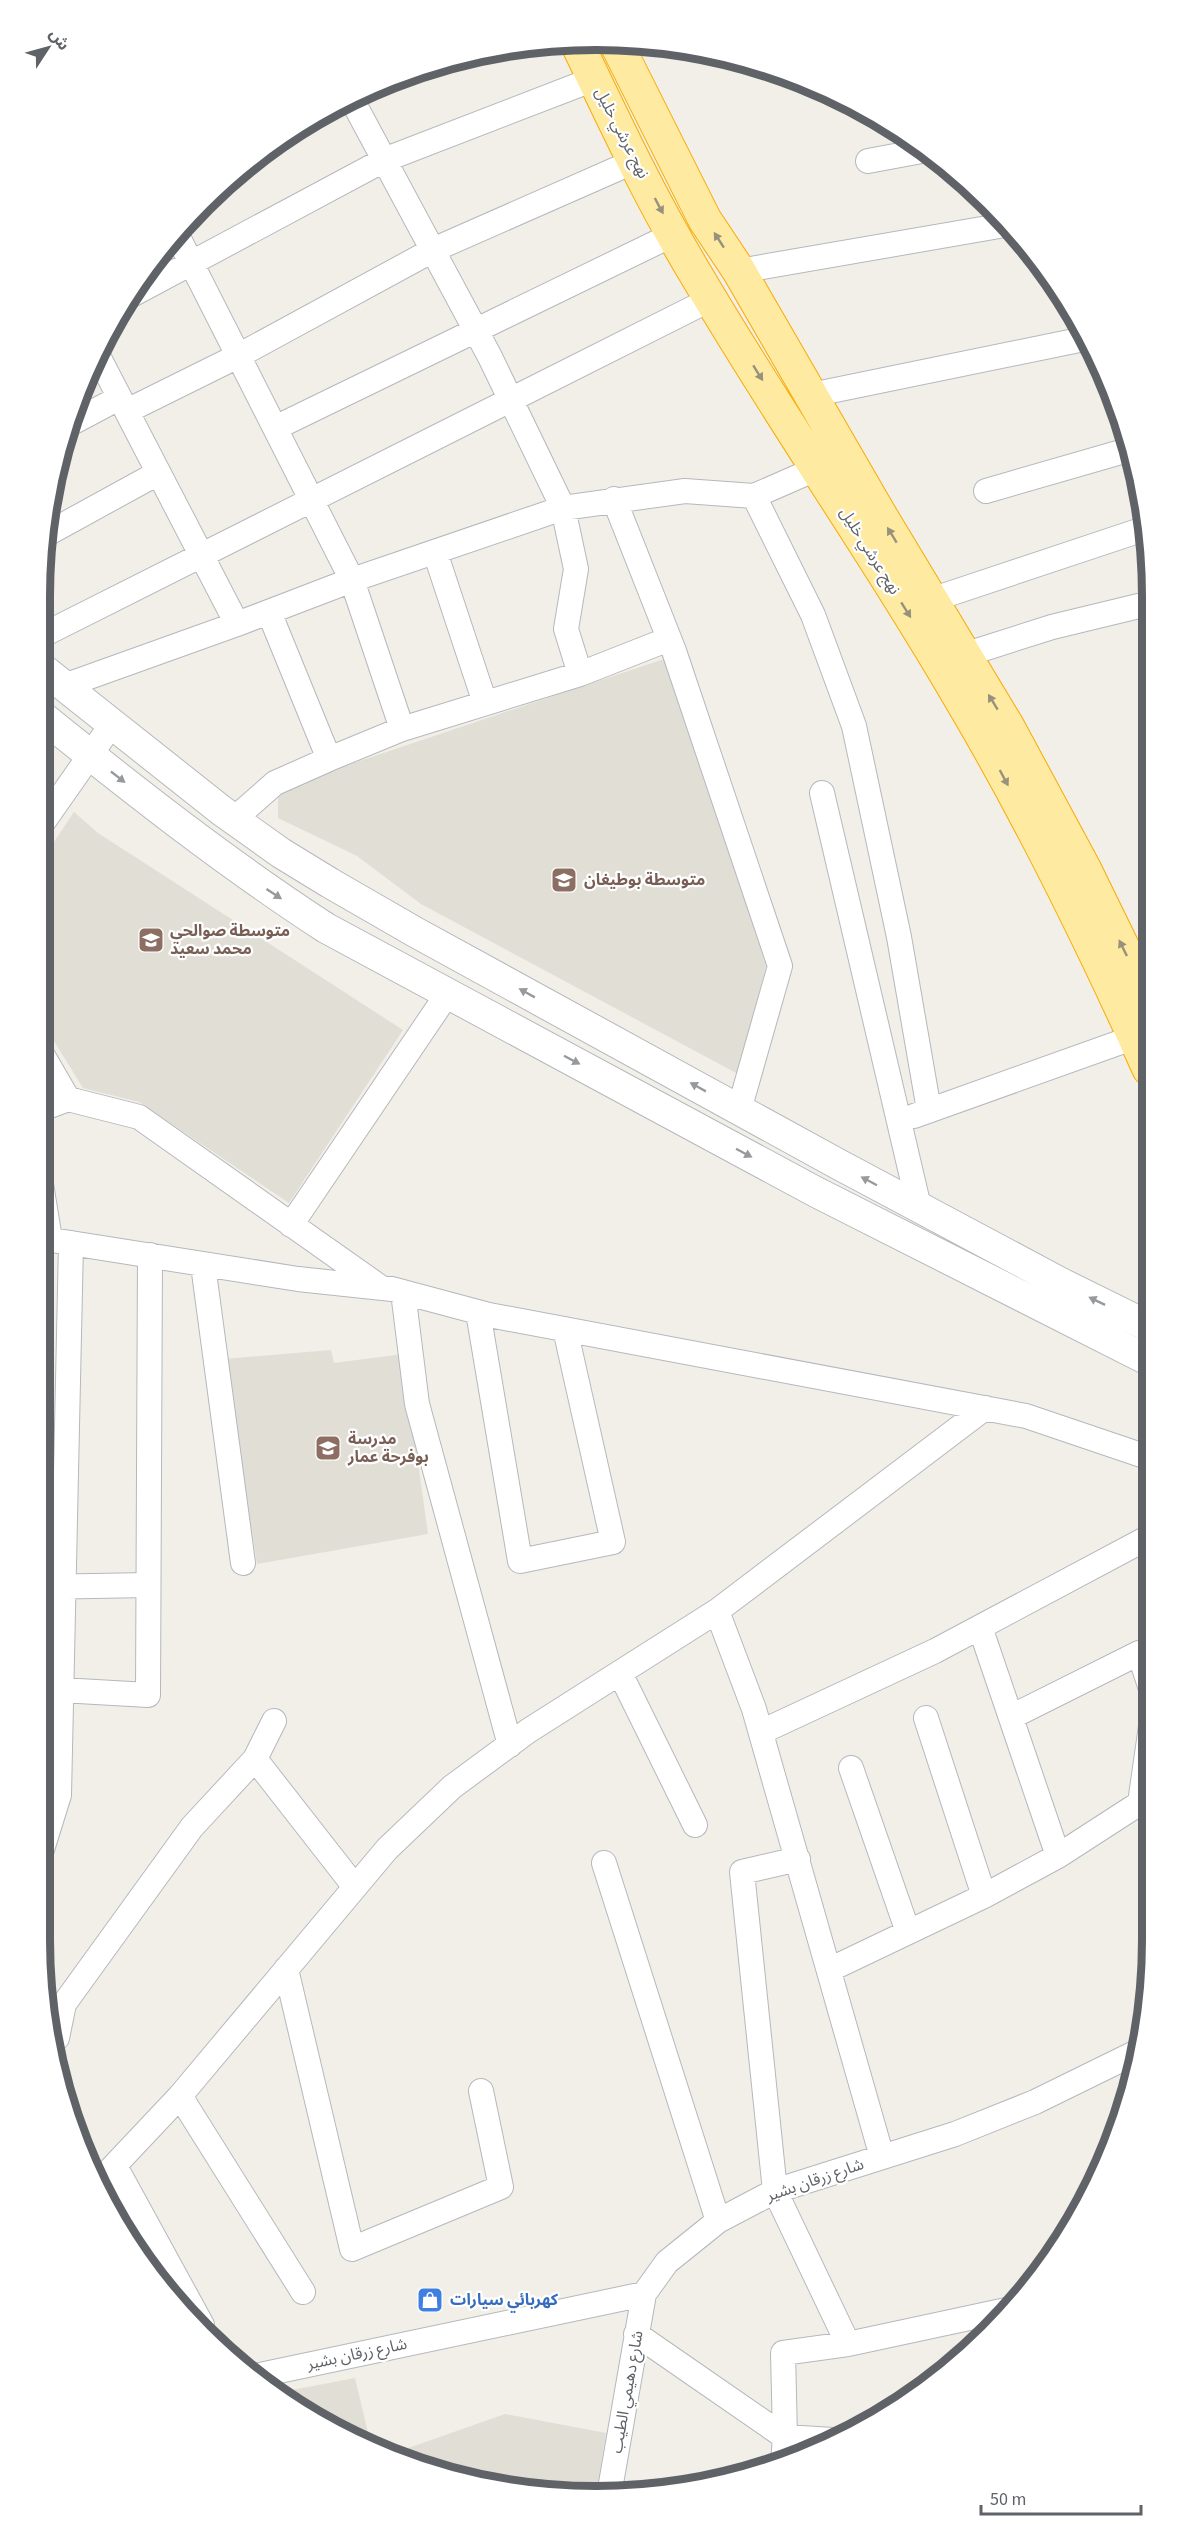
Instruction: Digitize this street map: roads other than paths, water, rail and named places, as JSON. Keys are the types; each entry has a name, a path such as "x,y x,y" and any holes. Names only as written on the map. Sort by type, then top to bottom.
{"highway":[{"name":"نهج عرشي خليل","path":"580,50 635,161 711,299 968,711 1064,889 1142,1053"},
{"name":"نهج عرشي خليل","path":"620,51 705,220 739,271 1008,728 1084,868 1142,987"}],"street":[{"path":"145,288 384,160 594,79"},
{"path":"355,106 475,329 563,508 576,569 566,629 580,674"},
{"path":"868,161 914,152"},
{"path":"77,422 238,356 433,250 635,161"},
{"path":"739,271 998,226"},
{"path":"275,428 674,234"},
{"path":"180,241 352,580 402,729"},
{"path":"50,631 711,299"},
{"path":"811,395 1078,340"},
{"path":"102,363 237,624"},
{"path":"986,491 1122,452"},
{"path":"64,686 352,580 563,508 614,499 685,491 754,496 818,468"},
{"path":"54,527 158,473"},
{"path":"754,496 813,615 854,726 899,937 929,1110"},
{"path":"614,499 669,639 780,966 739,1110"},
{"path":"931,600 1138,531"},
{"path":"435,552 485,703"},
{"path":"964,655 1052,627 1142,605"},
{"path":"269,612 329,759"},
{"path":"234,819 275,783 329,759 402,729 580,674 669,639"},
{"path":"50,675 280,853 406,927 739,1110 919,1208 1142,1323"},
{"path":"50,723 260,885 326,928 816,1192 1142,1357"},
{"path":"50,812 112,724"},
{"path":"822,793 919,1208"},
{"path":"291,1224 448,993"},
{"path":"899,1121 1135,1037"},
{"path":"50,1068 68,1099"},
{"path":"50,1106 68,1099 140,1117 291,1224 392,1290 417,1404 510,1745"},
{"path":"50,1824 59,1795 50,1688 63,1588 53,1240 203,1265 392,1290 478,1312 1026,1416 1142,1455"},
{"path":"50,1688 148,1695 150,1255"},
{"path":"203,1265 243,1563"},
{"path":"478,1312 520,1561 613,1542 565,1329"},
{"path":"104,2177 180,2096 387,1849 452,1787 510,1745 717,1611 985,1408"},
{"path":"761,1732 935,1651 1142,1541"},
{"path":"50,1587 148,1585"},
{"path":"717,1611 761,1732 882,2157"},
{"path":"980,1627 1058,1856"},
{"path":"1011,1717 1139,1653 1142,1662"},
{"path":"620,1673 695,1825"},
{"path":"926,1718 984,1896"},
{"path":"58,2034 64,2004 192,1827 255,1759 274,1721"},
{"path":"255,1759 355,1887"},
{"path":"851,1768 908,1932"},
{"path":"829,1970 984,1896 1058,1856 1140,1803 1142,1789"},
{"path":"798,1859 742,1872 775,2191 848,2344"},
{"path":"604,1863 718,2221"},
{"path":"286,1969 352,2249 501,2187 481,2091"},
{"name":"شارع زرقان بشير","path":"263,2373 644,2294 667,2262 718,2221 775,2191 955,2134 1035,2102 1129,2056"},
{"path":"180,2096 303,2292"},
{"path":"115,2166 193,2309"},
{"name":"شارع دهيمي الطيب","path":"611,2485 644,2294"},
{"path":"784,2452 783,2353 848,2344 994,2313"},
{"path":"636,2334 785,2437 815,2439"}],"place":[{"name":"متوسطة بوطيغان","path":"564,880"},
{"name":"متوسطة صوالحي محمد سعيد","path":"151,940"},
{"name":"مدرسة بوفرحة عمار","path":"328,1448"},
{"name":"كهربائي سيارات","path":"430,2300"}]}
